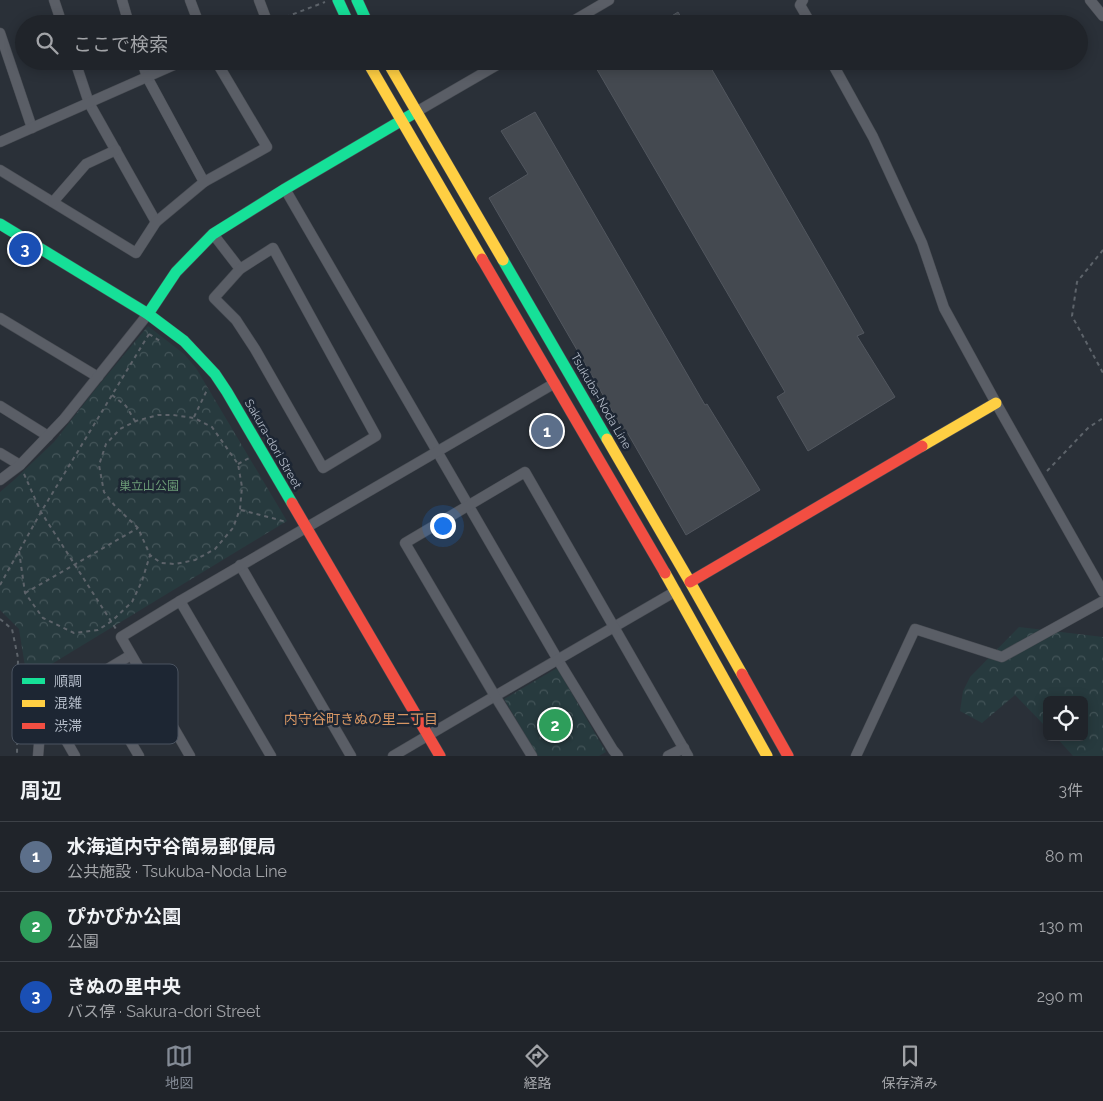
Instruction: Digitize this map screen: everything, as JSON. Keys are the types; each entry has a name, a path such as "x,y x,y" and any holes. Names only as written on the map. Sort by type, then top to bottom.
{"main road":[{"path":"338,0 345,15"},
{"path":"357,0 364,15"},
{"path":"372,70 676,591 767,756"},
{"name":"Tsukuba-Noda Line","path":"392,70 690,582 788,756"},
{"path":"148,314 176,272 213,234 416,112"},
{"name":"Sakura-dori Street","path":"0,224 148,314 184,342 215,374 440,756"},
{"path":"690,582 996,403"}],"street":[{"path":"54,0 59,15"},
{"path":"122,0 126,15"},
{"path":"190,0 196,15"},
{"path":"259,0 265,15"},
{"path":"583,15 608,0"},
{"path":"803,0 800,5 806,15"},
{"path":"1090,0 1103,16"},
{"path":"0,33 32,128"},
{"path":"78,70 89,103 156,222"},
{"path":"145,70 204,182"},
{"path":"0,142 163,70"},
{"path":"0,170 136,253 156,222 204,182 267,147 221,70"},
{"path":"416,112 488,70"},
{"path":"836,70 873,137 910,216 922,243 944,308 1103,592"},
{"path":"53,202 86,164 116,150"},
{"path":"285,189 558,660 618,756"},
{"path":"213,234 240,269"},
{"path":"273,248 376,436 323,468 255,349 236,320 214,298 240,269 273,248"},
{"path":"0,480 20,466 48,436 148,314"},
{"path":"0,318 98,377"},
{"path":"136,664 121,638 180,601 555,383"},
{"path":"0,406 48,436"},
{"path":"0,453 20,466"},
{"path":"532,756 405,543 525,472 686,752 668,756"},
{"path":"240,566 351,756"},
{"path":"393,756 676,591"},
{"path":"180,601 272,756"},
{"path":"856,756 915,629 1002,657 1103,601"},
{"path":"116,664 131,655"},
{"path":"178,735 190,756"},
{"path":"68,744 75,756"},
{"path":"132,744 139,756"}],"path":[{"path":"291,15 329,0"},
{"path":"1103,250 1077,282 1072,316 1103,374"},
{"path":"0,585 41,512 149,334 148,314"},
{"path":"149,334 162,342"},
{"path":"194,418 215,374"},
{"path":"112,395 126,406 136,421"},
{"path":"158,415 194,418 212,428 238,464 242,487 240,509 233,528 215,550 195,560 174,564 162,563 150,555 138,528 115,506 104,492 99,465 106,444 120,429 136,421 158,415"},
{"path":"1039,480 1088,428 1103,418"},
{"path":"20,466 41,512 112,621 121,638"},
{"path":"240,509 287,522"},
{"path":"25,593 138,528"},
{"path":"19,551 25,593 43,618 74,633 98,630 112,621 132,602 142,581 150,555"},
{"path":"0,619 12,629 18,664"}],"green space":[{"name":"巣立山公園","path":"148,326 184,354 196,368 287,521 52,664 25,664 19,629 0,610 0,492 54,442"},
{"path":"1019,627 1103,637 1103,756 1073,756 1060,741 1088,741 1088,696 1043,696 1043,724 1015,695 982,723 960,711 963,691 970,677"},
{"path":"557,668 606,752 599,756 538,756 504,699"}],"building":[{"path":"597,70 712,70 864,333 857,336 895,397 808,451 777,397 785,392"},
{"path":"535,112 705,405 707,404 760,490 686,535 489,198 528,174 501,131"}],"traffic: fast":[{"path":"338,0 345,15"},
{"path":"357,0 364,15"},
{"path":"148,314 176,272 213,234 416,112"},
{"path":"0,224 148,314 184,341 215,374 292,503"},
{"path":"503,260 607,439"}],"traffic: slow":[{"path":"372,70 482,259"},
{"path":"392,70 503,260"},
{"path":"922,446 996,403"},
{"path":"607,439 742,674"},
{"path":"665,573 767,756"}],"traffic: jam":[{"path":"482,259 665,573"},
{"path":"690,582 922,446"},
{"path":"292,503 440,756"},
{"path":"742,674 788,756"}],"place":[{"name":"きぬの里中央","path":"25,249"},
{"name":"水海道内守谷簡易郵便局","path":"547,431"},
{"name":"ぴかぴか公園","path":"555,725"}],"district":[{"name":"内守谷町きぬの里二丁目","path":"361,719"}]}
